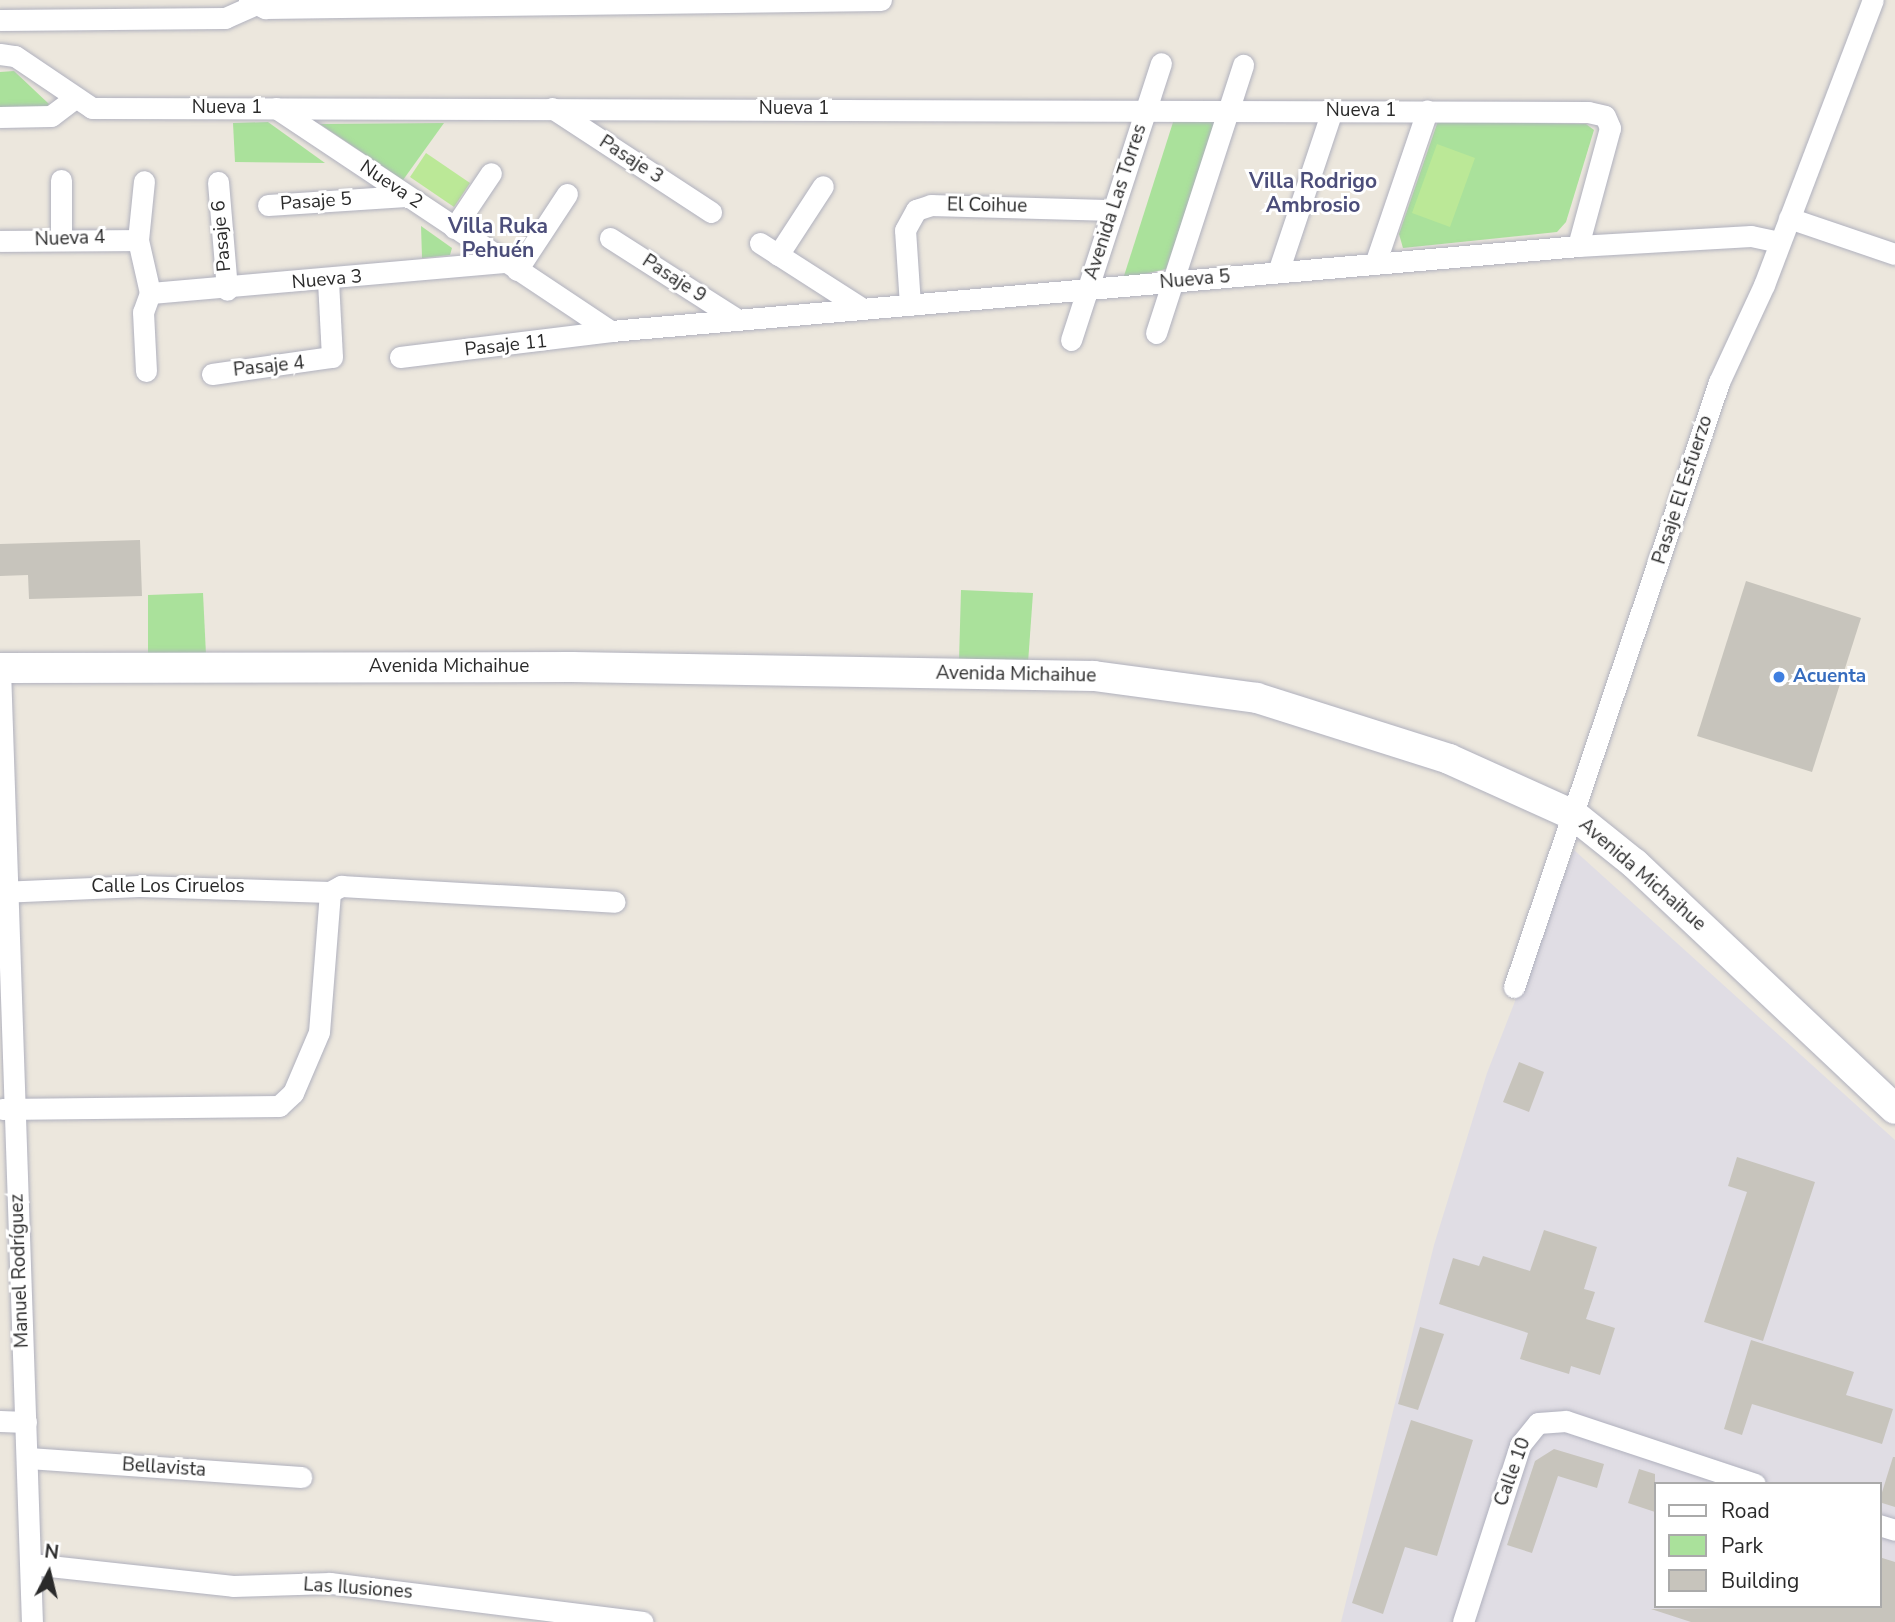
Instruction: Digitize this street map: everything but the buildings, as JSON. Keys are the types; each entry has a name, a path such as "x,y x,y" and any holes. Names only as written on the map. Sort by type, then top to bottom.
{"street":[{"path":"0,20 225,18 251,2 881,0"},
{"name":"Pasaje El Esfuerzo","path":"1514,987 1575,816 1719,382 1789,218 1873,0"},
{"name":"Nueva 1","path":"0,54 15,56 72,100 92,108 1146,109 1427,111 1605,116 1610,128 1578,246"},
{"name":"Avenida Las Torres","path":"1071,340 1161,63"},
{"path":"1156,333 1243,65"},
{"path":"0,117 51,116 72,100"},
{"name":"Nueva 2","path":"276,108 611,331"},
{"name":"Pasaje 3","path":"552,108 711,212"},
{"path":"1278,272 1332,111"},
{"path":"1375,264 1427,111"},
{"path":"454,228 491,173"},
{"path":"61,180 61,240"},
{"path":"144,181 138,240 150,293 143,312 146,371"},
{"name":"Pasaje 6","path":"218,182 227,290"},
{"path":"823,186 769,249 863,309"},
{"path":"511,266 567,194"},
{"name":"Pasaje 5","path":"268,205 406,195"},
{"name":"El Coihue","path":"909,305 905,230 916,210 1113,210"},
{"path":"1789,218 1895,254"},
{"name":"Nueva 5","path":"611,331 1578,246 1751,236 1779,242"},
{"name":"Pasaje 9","path":"610,237 738,320"},
{"name":"Nueva 4","path":"0,241 138,240"},
{"name":"Nueva 3","path":"150,293 227,290 511,266"},
{"name":"Pasaje 4","path":"212,374 332,357 328,281"},
{"name":"Pasaje 11","path":"400,357 611,331"},
{"name":"Avenida Michaihue","path":"0,668 572,667 1160,681 1256,698 1416,747 1575,816 1635,864 1895,1109"},
{"name":"Manuel Rodríguez","path":"0,668 10,1257 26,1422 32,1622"},
{"name":"Calle Los Ciruelos","path":"4,892 152,886 330,892 341,886 615,902"},
{"path":"7,1109 279,1106 293,1093 318,1032 330,892"},
{"path":"0,1421 26,1422"},
{"name":"Calle 10","path":"1462,1622 1520,1445 1538,1423 1566,1421 1749,1482"},
{"name":"Bellavista","path":"28,1458 301,1477"},
{"name":"Las Ilusiones","path":"31,1564 233,1586 330,1583 639,1622"}],"shaded area":[{"path":"1574,850 1895,1140 1895,1622 1341,1622 1434,1245 1487,1073"}],"green space":[{"path":"14,71 49,104 44,111 0,112 0,72"},
{"path":"1175,116 1212,118 1215,124 1166,269 1123,279"},
{"path":"1438,121 1586,124 1594,130 1566,222 1557,232 1403,248 1399,234"},
{"path":"268,122 325,163 235,162 233,123"},
{"path":"444,123 403,180 320,124"},
{"path":"1437,144 1475,158 1450,227 1412,213"},
{"path":"426,153 470,183 454,207 410,177"},
{"path":"421,226 452,248 450,255 422,258"},
{"path":"961,590 1033,593 1028,663 959,661"},
{"path":"203,593 206,655 148,656 148,595"}],"place":[{"name":"Acuenta","path":"1779,677"}],"district":[{"name":"Villa Rodrigo Ambrosio","path":"1313,193"},
{"name":"Villa Ruka Pehuén","path":"498,238"}]}
